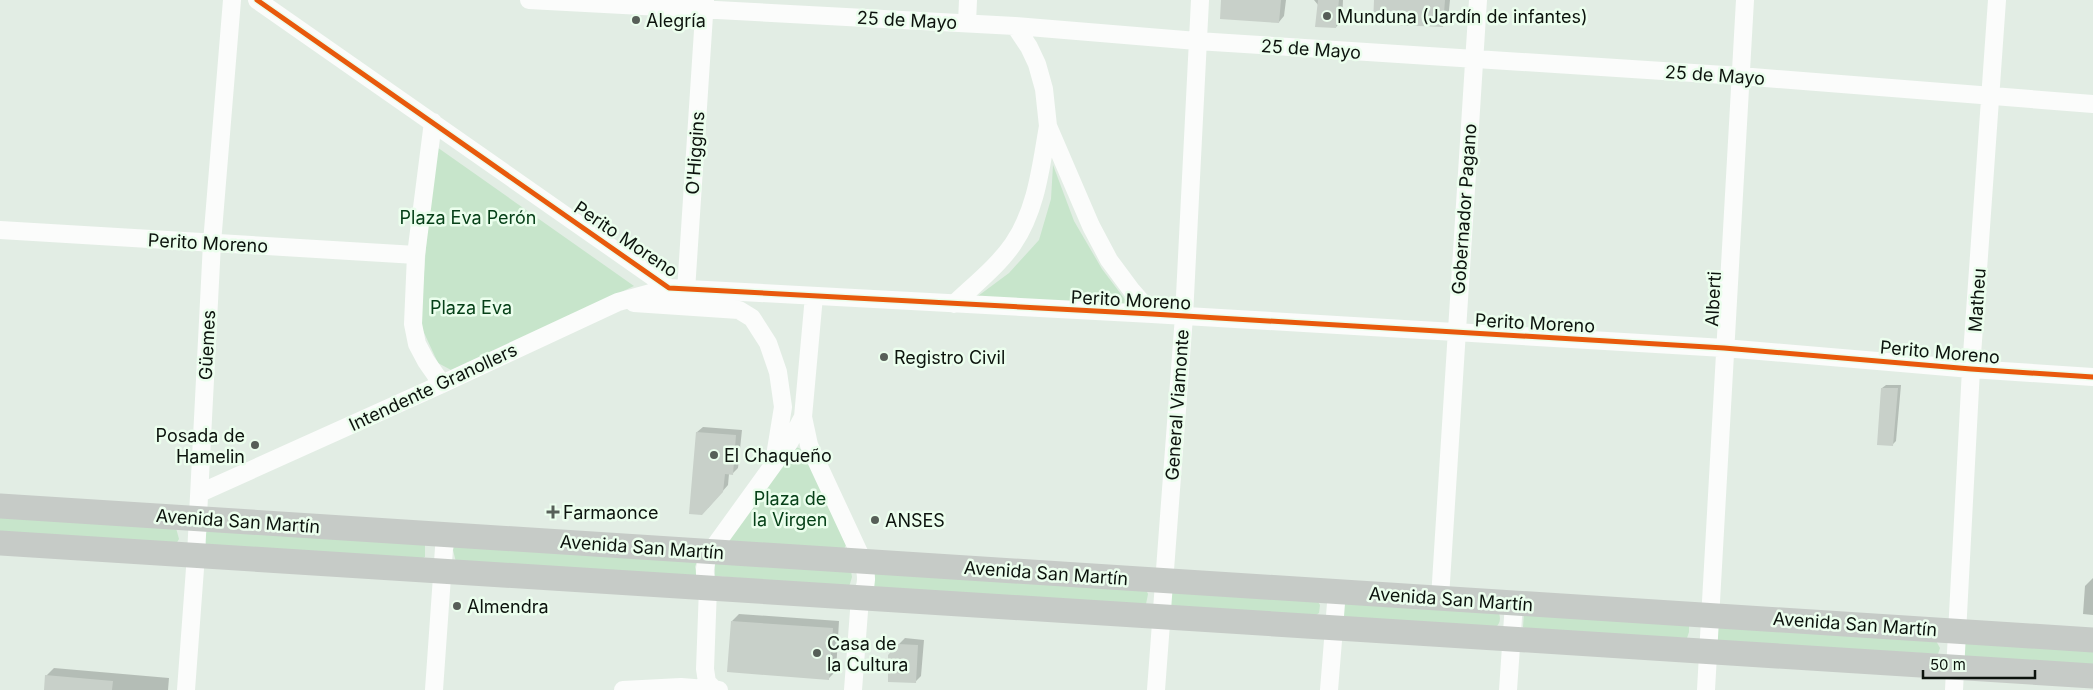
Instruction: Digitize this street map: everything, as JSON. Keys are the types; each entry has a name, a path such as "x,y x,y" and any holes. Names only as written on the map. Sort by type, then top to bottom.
{"main road":[{"name":"Avenida San Martín","path":"0,506 2093,640"},
{"name":"Avenida San Martín","path":"0,543 1708,651 1955,679 2093,676"}],"street":[{"name":"Güemes","path":"186,690 200,493 212,243 232,0"},
{"name":"Perito Moreno","path":"257,0 678,288 1724,348 1971,369 2093,377"},
{"name":"25 de Mayo","path":"529,0 704,5 1015,26 1197,42 1740,76 2093,104"},
{"path":"967,23 968,0"},
{"name":"General Viamonte","path":"1156,690 1184,316 1200,0"},
{"name":"Gobernador Pagano","path":"1440,598 1478,0"},
{"name":"Alberti","path":"1706,690 1745,0"},
{"name":"Matheu","path":"1955,679 1971,369 1992,97 1997,0"},
{"name":"O'Higgins","path":"685,306 678,288 704,5"},
{"path":"954,304 1004,256 1014,243 1037,190 1048,126 1044,89 1037,64 1029,47 1015,26"},
{"path":"433,122 416,256 413,324 417,344 426,362 442,384"},
{"path":"1048,126 1091,226 1109,260 1152,314"},
{"name":"Perito Moreno","path":"0,230 416,256"},
{"name":"Intendente Granollers","path":"200,493 618,302 678,288"},
{"path":"814,296 803,417 809,445 863,561 867,577 866,585 860,598 853,690"},
{"path":"618,302 739,310 752,318 768,343 778,372 783,408 773,464"},
{"path":"715,690 707,682 705,669 708,588 705,580 705,564 711,551 789,443 803,417"},
{"path":"434,690 445,534"},
{"path":"1329,690 1337,591"},
{"path":"1508,690 1514,602"},
{"path":"623,690 681,687 720,690"}],"green space":[{"name":"Plaza Eva","path":"434,145 634,286 453,371 438,363 420,324"},
{"path":"1053,165 1074,221 1102,269 1130,306 974,299 1009,273 1039,240 1051,199"},
{"name":"Plaza de la Virgen","path":"794,447 799,448 805,453 846,545 844,549 730,542 726,535"},
{"path":"0,513 176,528 179,539 176,544 0,536"},
{"path":"210,527 425,544 425,557 420,560 207,547 205,537"},
{"path":"456,543 697,561 695,567 698,579 456,562 453,550"},
{"path":"715,563 851,571 852,577 849,587 715,576"},
{"path":"873,573 1146,589 1148,594 1146,604 873,593"},
{"path":"1170,592 1316,598 1320,605 1319,613 1313,617 1171,607"},
{"path":"1347,600 1499,613 1500,620 1494,629 1344,617 1341,612"},
{"path":"1524,613 1689,626 1689,632 1687,638 1526,631 1523,627"},
{"path":"1716,626 1935,639 1940,648 1938,654 1716,642"},
{"path":"1965,641 2093,646 2093,669 1966,657 1964,654"}],"building":[{"path":"1221,0 1281,0 1279,23 1220,19"},
{"name":"Munduna (Jardín de infantes)","path":"1318,0 1339,0 1336,28 1315,27"},
{"path":"1374,0 1445,0 1443,27 1373,24"},
{"path":"1881,388 1898,388 1893,446 1877,445"},
{"name":"El Chaqueño","path":"696,432 736,435 733,475 725,474 723,492 702,515 689,514"},
{"path":"731,621 833,628 829,680 727,672"},
{"path":"898,644 918,645 916,683 888,682 888,655"},
{"path":"45,675 113,681 112,690 44,690"}],"cycle path":[{"path":"257,0 669,288 1724,348 1971,369 2093,377"}],"place":[{"name":"Munduna (Jardín de infantes)","path":"1327,16"},
{"name":"Alegría","path":"636,20"},
{"name":"Registro Civil","path":"884,357"},
{"name":"Posada de Hamelin","path":"255,445"},
{"name":"El Chaqueño","path":"714,455"},
{"name":"Farmaonce","path":"553,512"},
{"name":"ANSES","path":"875,520"},
{"name":"Almendra","path":"457,606"},
{"name":"Casa de la Cultura","path":"817,653"}],"park label":[{"name":"Plaza Eva Perón","path":"468,217"}]}
